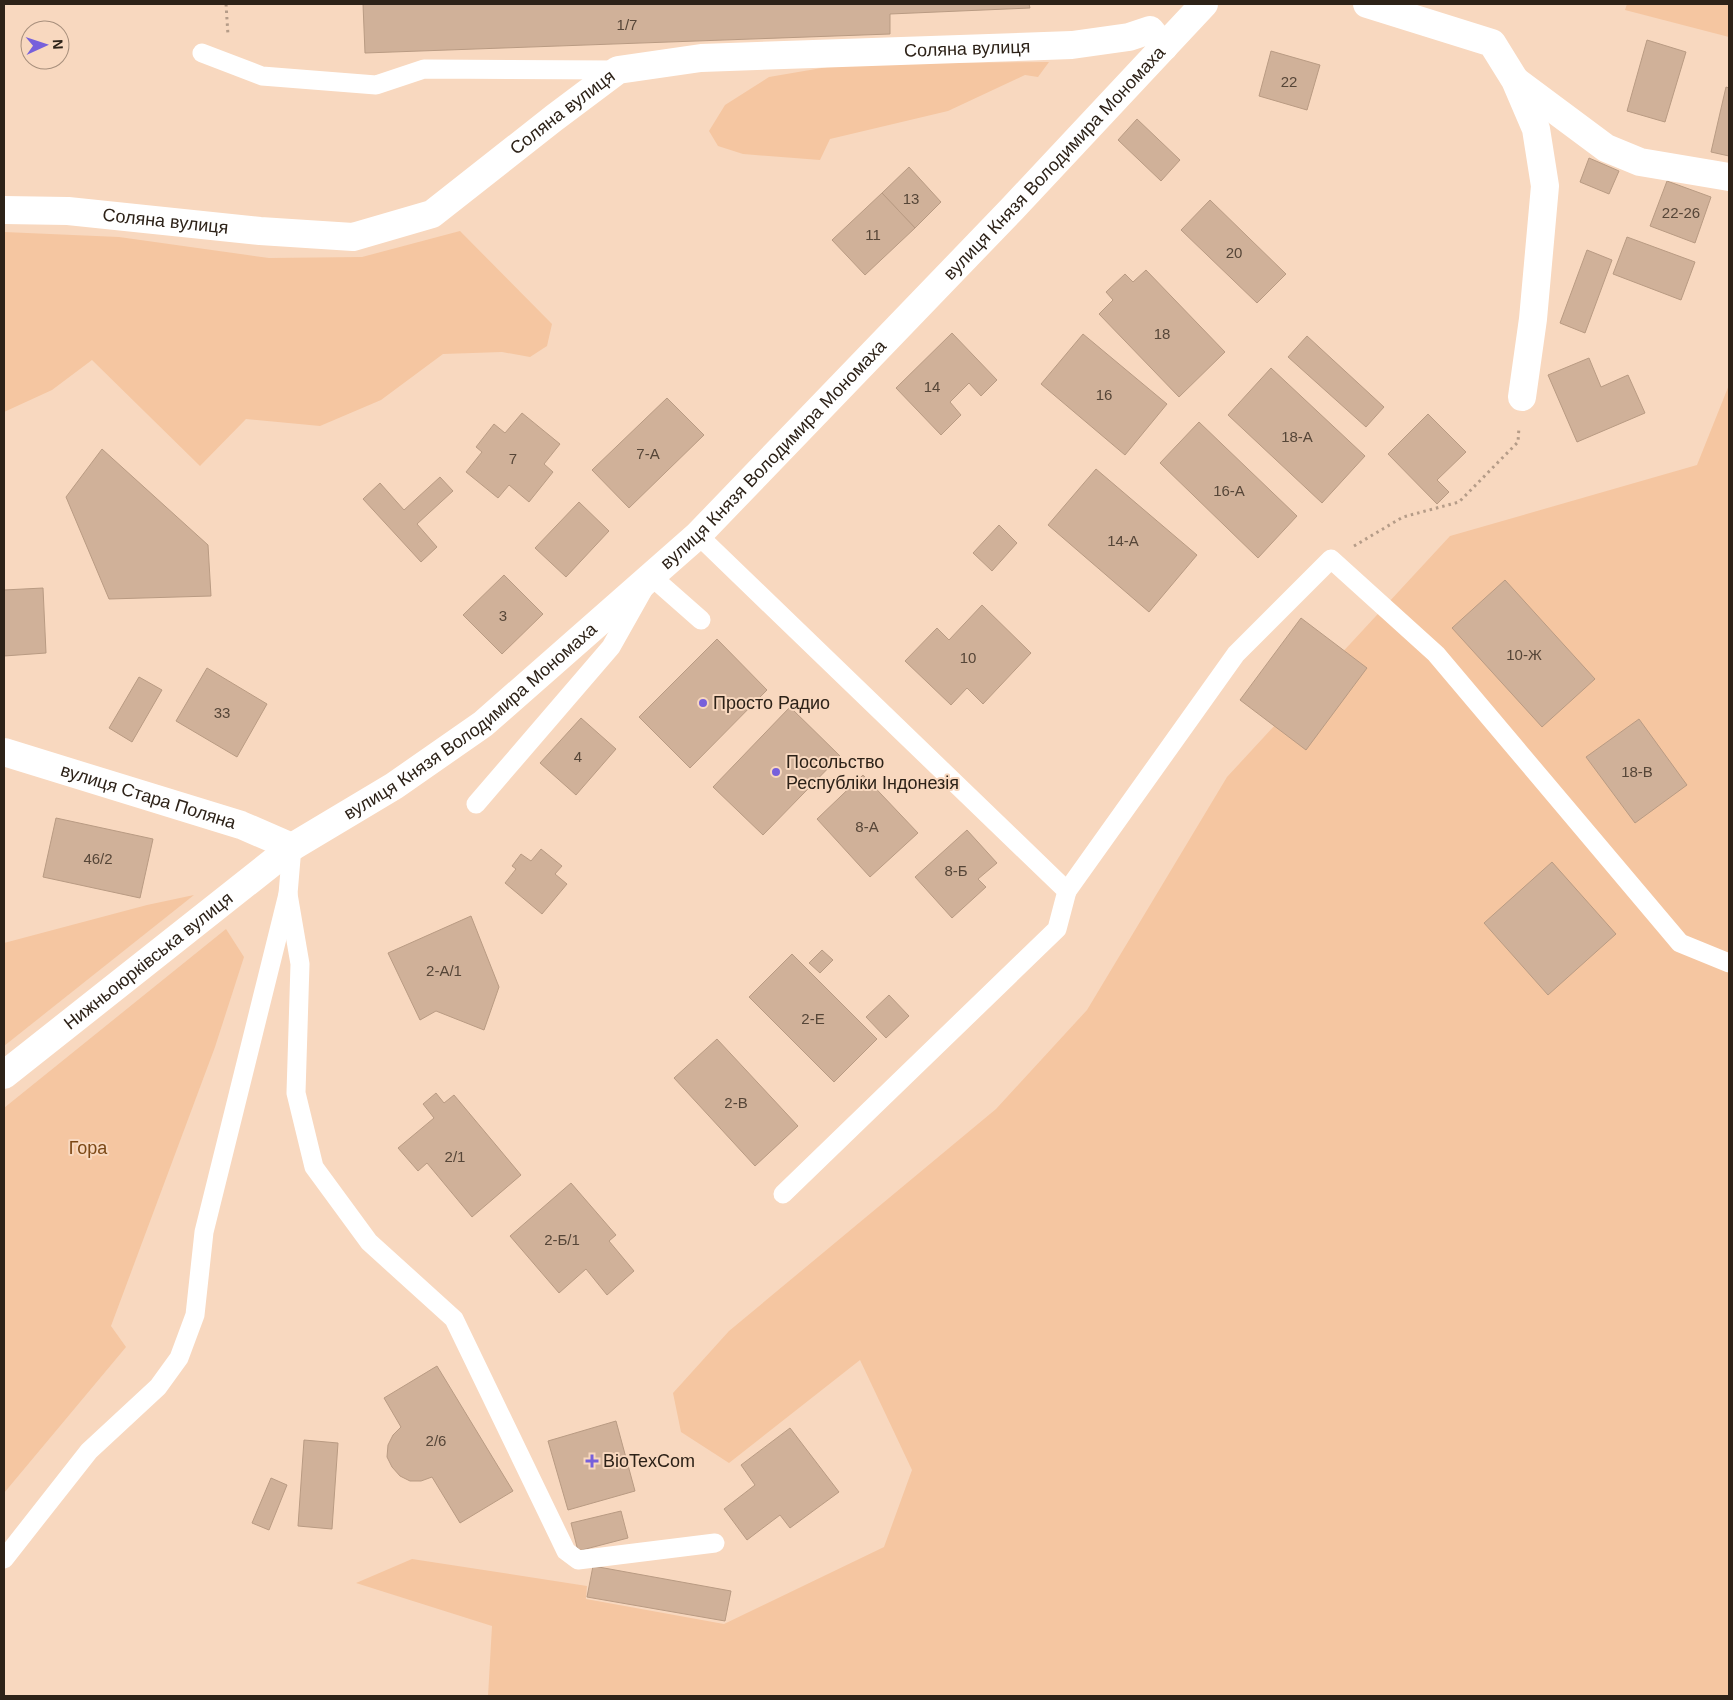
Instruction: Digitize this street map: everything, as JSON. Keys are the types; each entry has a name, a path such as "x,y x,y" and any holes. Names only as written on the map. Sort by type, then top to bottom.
{"street":[{"name":"вулиця Князя Володимира Мономаха","path":"292,847 394,786 483,724 698,535 1012,209 1204,4"},
{"path":"1367,4 1492,43 1514,80 1536,130 1554,188 1522,397"},
{"name":"Соляна вулиця","path":"4,210 68,211 260,231 353,237 432,214 618,70 700,58 1072,45 1129,37 1150,30 1164,47"},
{"path":"1514,80 1606,148 1640,162 1729,177"},
{"name":"вулиця Стара Поляна","path":"4,752 241,825 292,847"},
{"name":"Нижньоюрківська вулиця","path":"4,1076 292,847"}],"lane":[{"path":"202,53 262,76 376,85 424,69 618,70"},
{"path":"698,535 1067,890"},
{"path":"783,1194 1057,929 1067,890 1236,654 1331,559 1436,654 1680,943 1729,963"},
{"path":"476,804 610,647 652,576 701,620"},
{"path":"4,1559 89,1451 158,1387 179,1358 195,1315 204,1232 288,894 292,847"},
{"path":"288,894 300,964 296,1093 314,1167 368,1242 454,1319 566,1551 578,1560 715,1543"}],"path":[{"path":"226,4 227,20"},
{"path":"1331,559 1403,517 1459,502 1518,442 1522,397"}],"green space":[{"path":"1627,4 1729,4 1729,37 1625,10"},
{"path":"1049,62 1038,77 1025,75 948,111 830,139 820,160 743,154 718,146 709,131 725,105 769,77 845,64"},
{"path":"460,231 552,324 547,346 530,357 502,352 443,354 381,400 320,426 246,419 200,466 92,360 52,390 4,412 4,232 119,237 269,258 362,257"},
{"path":"1729,385 1729,1696 488,1696 492,1626 356,1583 412,1559 587,1586 586,1599 724,1624 884,1547 912,1470 860,1360 729,1463 681,1432 673,1393 729,1331 996,1109 1087,1010 1227,777 1450,536 1697,465"},
{"path":"194,895 4,1046 4,943 147,905"},
{"name":"Гора","path":"226,929 244,957 215,1047 111,1326 126,1347 4,1493 4,1108"}],"building":[{"path":"363,4 1029,4 1030,8 890,14 890,34 365,53"},
{"path":"1647,40 1686,52 1665,122 1627,111"},
{"path":"1271,51 1320,65 1307,110 1259,96"},
{"path":"1726,87 1729,88 1729,156 1711,152"},
{"path":"1137,119 1180,160 1161,181 1118,140"},
{"path":"1589,158 1619,171 1609,194 1580,182"},
{"path":"909,167 941,202 915,228 882,193"},
{"path":"1667,181 1711,197 1695,243 1650,226"},
{"path":"882,193 915,228 865,275 832,240"},
{"path":"1210,200 1286,274 1257,303 1181,230"},
{"path":"1627,237 1695,262 1681,300 1613,274"},
{"path":"1587,250 1612,260 1585,333 1560,323"},
{"path":"1146,270 1225,352 1179,397 1099,314 1113,300 1106,292 1125,274 1133,282"},
{"path":"952,333 997,380 981,396 969,383 950,402 961,415 941,435 896,388"},
{"path":"1083,334 1167,404 1125,455 1041,384"},
{"path":"1307,336 1384,407 1366,427 1288,357"},
{"path":"1589,358 1601,387 1628,375 1645,413 1577,442 1548,375"},
{"path":"1271,368 1365,456 1322,503 1228,415"},
{"path":"667,398 704,435 629,508 592,470"},
{"path":"522,413 560,444 544,464 553,472 529,502 509,485 498,498 466,472 482,452 476,447 494,424 505,433"},
{"path":"1428,414 1466,452 1437,480 1449,492 1437,504 1388,454"},
{"path":"1199,422 1297,516 1258,558 1160,463"},
{"path":"102,449 208,545 211,596 109,599 66,497"},
{"path":"1096,469 1197,555 1149,612 1048,525"},
{"path":"440,477 453,491 417,524 437,547 421,562 363,499 380,483 404,510"},
{"path":"579,502 609,531 566,577 535,548"},
{"path":"999,525 1017,543 992,571 973,553"},
{"path":"504,575 543,614 502,654 463,615"},
{"path":"1505,580 1595,679 1542,727 1452,628"},
{"path":"43,588 46,653 4,656 4,590"},
{"path":"982,605 1031,653 983,704 967,688 951,705 905,661 937,628 949,640"},
{"path":"1301,618 1367,668 1306,750 1240,700"},
{"name":"Просто Радио","path":"717,639 767,690 690,768 639,717"},
{"path":"207,668 267,704 237,757 176,721"},
{"path":"139,677 162,690 132,742 109,728"},
{"name":"Посольство Республіки Індонезія","path":"790,707 840,756 763,835 713,787"},
{"path":"581,718 616,749 576,795 540,763"},
{"path":"1639,719 1687,785 1635,823 1586,757"},
{"path":"863,775 918,833 870,877 817,819"},
{"path":"56,818 153,839 140,898 43,877"},
{"path":"967,830 997,863 978,879 986,887 952,918 915,877"},
{"path":"541,849 562,866 555,874 567,884 542,914 505,883 516,869 512,866 521,854 531,861"},
{"path":"1552,862 1616,934 1548,995 1484,923"},
{"path":"471,916 499,987 484,1030 436,1011 420,1020 388,953"},
{"path":"822,950 833,960 820,973 809,963"},
{"path":"792,954 877,1039 834,1082 749,997"},
{"path":"889,995 909,1016 886,1038 866,1017"},
{"path":"717,1039 798,1126 755,1166 674,1078"},
{"path":"436,1093 444,1103 454,1095 521,1175 472,1217 427,1163 418,1171 398,1148 434,1118 423,1104"},
{"path":"571,1183 616,1235 609,1241 634,1271 607,1295 586,1269 559,1293 510,1236"},
{"path":"437,1366 513,1491 460,1523 432,1477 421,1481 410,1481 400,1476 392,1467 387,1457 388,1445 393,1435 401,1427 384,1398"},
{"path":"616,1421 635,1491 568,1510 548,1441"},
{"path":"790,1428 839,1492 790,1528 780,1515 747,1540 724,1509 755,1485 741,1465"},
{"path":"304,1440 338,1443 332,1529 298,1526"},
{"path":"271,1478 287,1485 269,1530 252,1523"},
{"path":"621,1511 628,1538 578,1551 571,1523"},
{"path":"593,1566 731,1591 725,1621 587,1597"}],"place":[{"name":"Просто Радио","path":"703,703"},
{"name":"Посольство Республіки Індонезія","path":"776,772"},
{"name":"BioTexCom","path":"592,1461"}]}
